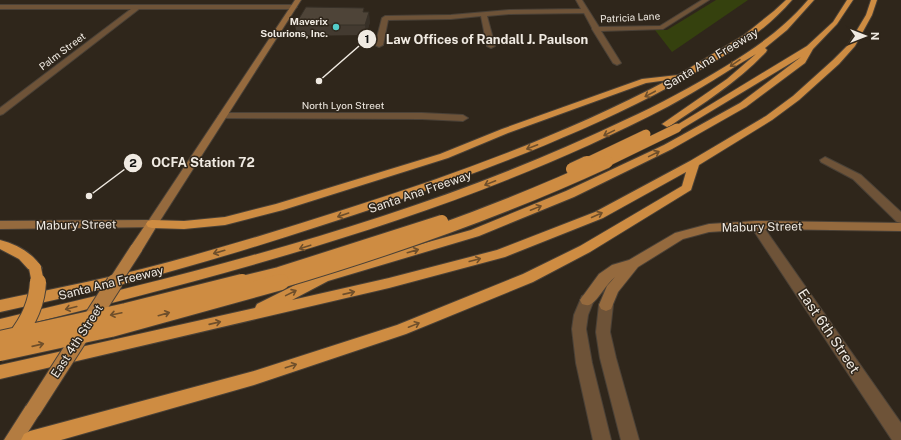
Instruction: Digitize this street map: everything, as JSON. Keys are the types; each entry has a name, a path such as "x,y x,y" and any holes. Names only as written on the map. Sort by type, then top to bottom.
{"highway":[{"name":"Santa Ana Freeway","path":"0,306 141,274 333,218 444,180 553,139 621,109 684,75 735,44 764,23 789,0"},
{"name":"Santa Ana Freeway","path":"0,325 132,294 283,253 453,198 608,134 716,76 768,42 792,21 811,0"},
{"path":"243,317 324,277 475,233 570,194 668,147 743,105 802,61 810,48 835,23 850,0"},
{"path":"0,372 389,283 500,254 599,215 694,163 769,118 817,81 851,46 869,15 874,0"},
{"path":"0,339 126,312 279,273 488,206 672,126 729,82 756,58 768,42"},
{"path":"0,354 126,325 283,281 408,242 494,211 592,170 810,48"},
{"path":"152,224 184,225 225,221 279,207 444,156 506,131 645,81 684,75"},
{"path":"30,440 254,378 401,330 528,278 591,245 687,188 694,163"},
{"path":"0,244 24,256 35,268 38,283 33,306 21,331 0,354"}],"main road":[{"name":"East 4th Street","path":"13,440 296,3"},
{"name":"Mabury Street","path":"0,225 152,224"},
{"name":"Mabury Street","path":"586,300 604,278 617,268 633,264 679,236 709,228 756,225 901,227"},
{"name":"Mabury Street","path":"606,304 612,290 633,264"}],"street":[{"path":"578,0 617,63"},
{"name":"Patricia Lane","path":"595,29 661,28 706,0"},
{"path":"0,7 137,7 296,3"},
{"name":"Palm Street","path":"0,112 4,106 137,7"},
{"path":"379,46 385,18 484,15 509,12 585,11"},
{"path":"484,15 491,46"},
{"name":"North Lyon Street","path":"223,116 422,116 463,118"},
{"path":"825,160 857,177 901,220"},
{"name":"East 6th Street","path":"756,225 901,438"},
{"path":"586,300 581,315 579,329 584,363 602,440"},
{"path":"606,304 603,332 608,358 630,440"}],"green space":[{"path":"716,0 748,0 672,52 655,30 667,30"}],"building":[{"path":"306,7 364,8 363,12 369,12 365,25 295,25"}],"place":[{"name":"Maverix Solurions, Inc.","path":"336,27"},
{"name":"Law Offices of Randall J. Paulson","path":"319,81"},
{"name":"OCFA Station 72","path":"89,196"}]}
